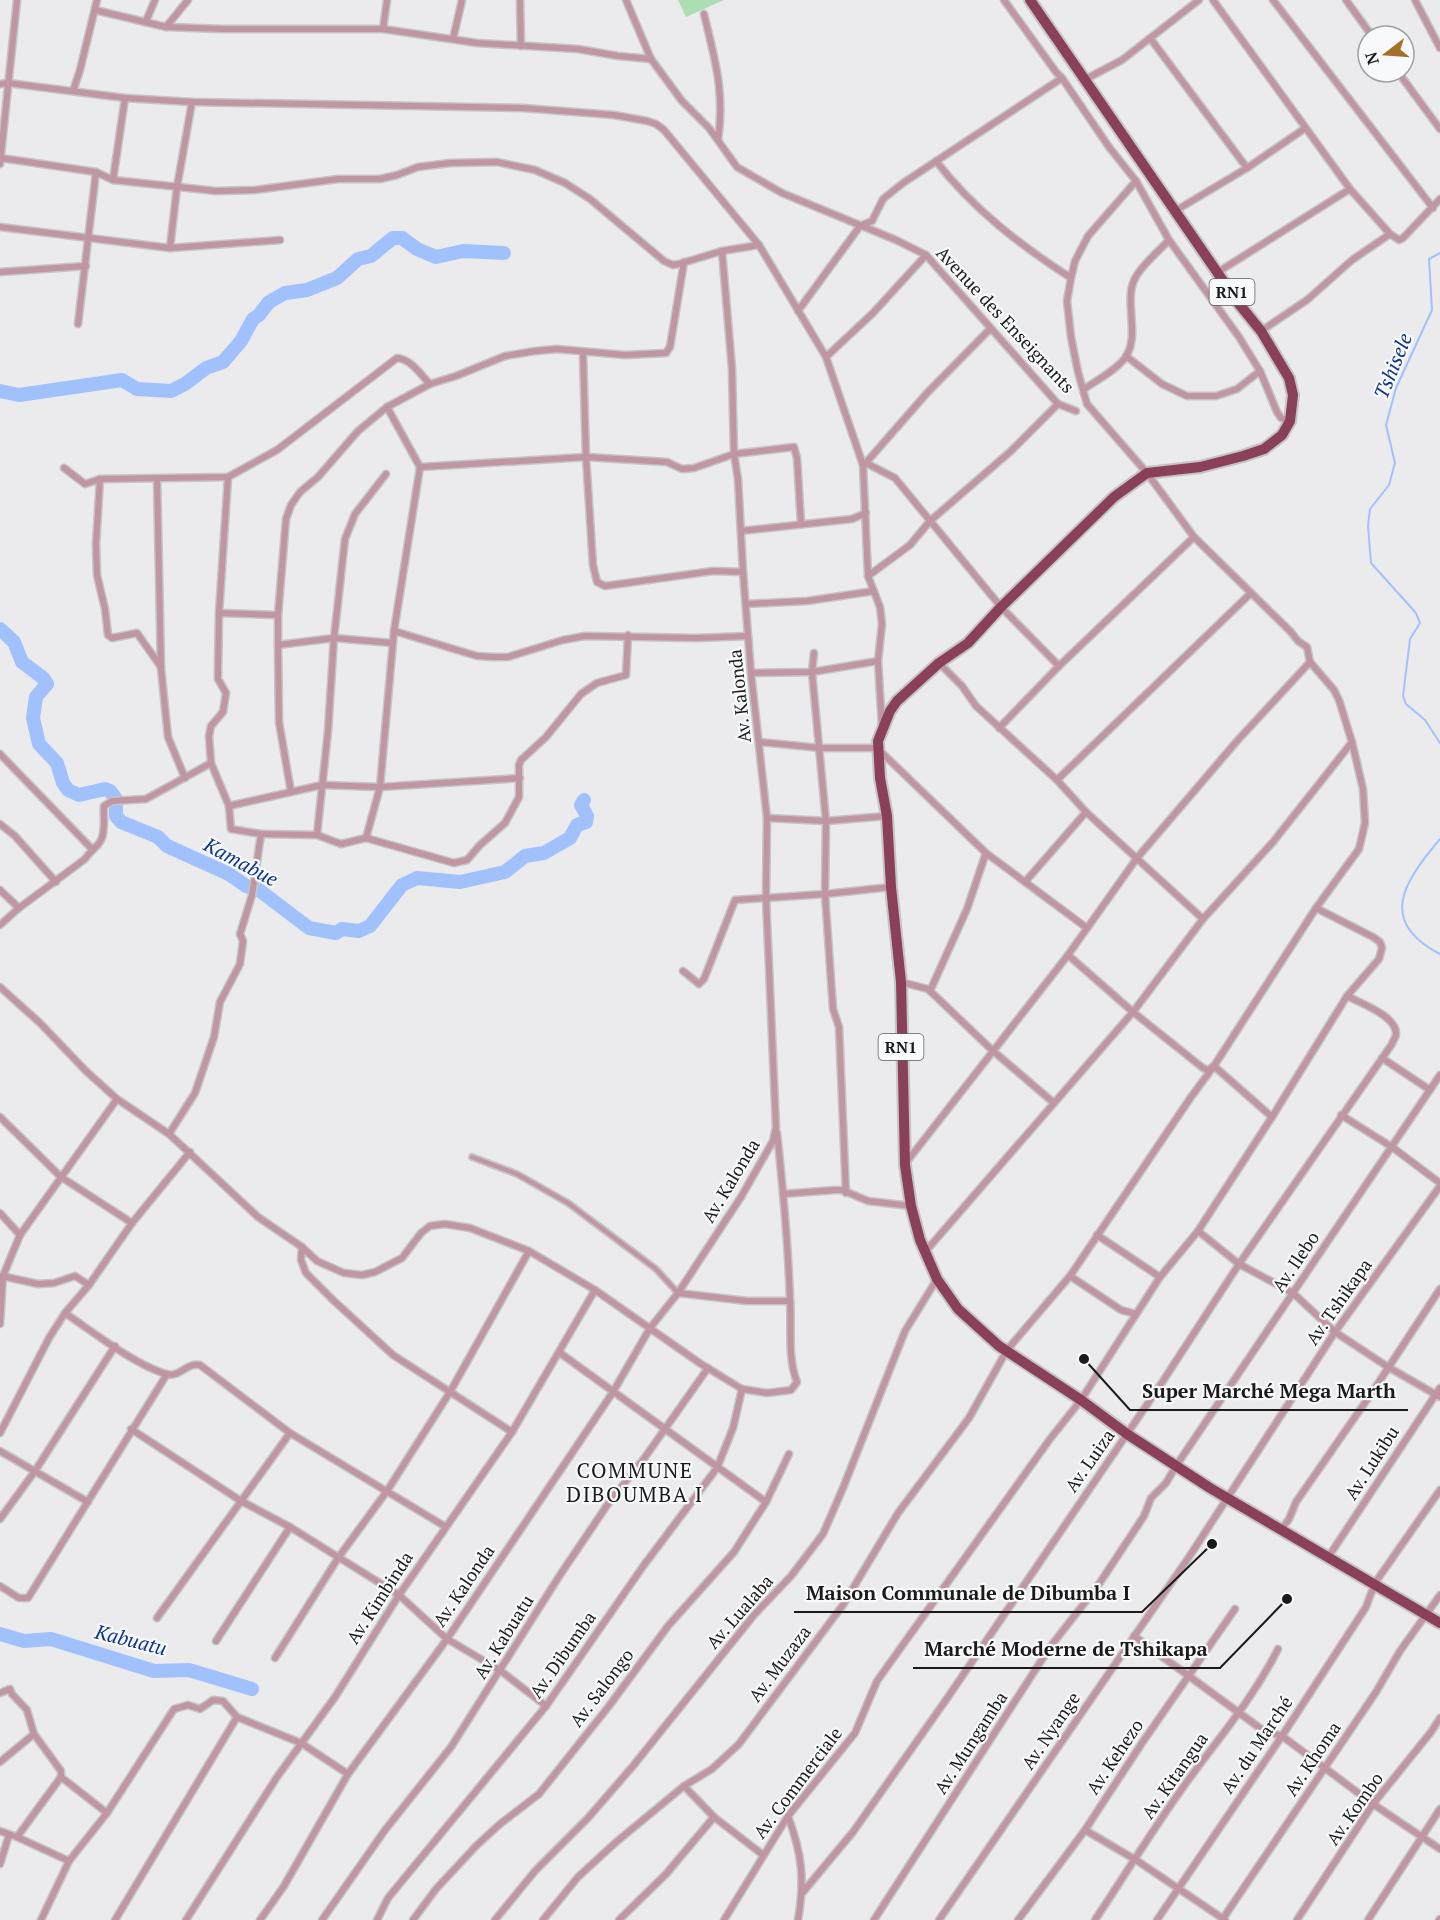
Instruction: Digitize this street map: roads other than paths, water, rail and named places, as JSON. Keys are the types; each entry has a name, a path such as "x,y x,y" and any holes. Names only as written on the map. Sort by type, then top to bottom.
{"highway":[{"name":"RN1","path":"1030,0 1084,81 1112,116 1239,304 1261,331 1289,378 1293,395 1290,421 1282,435 1264,449 1200,467 1147,473 1114,497 1001,607 968,643 939,663 897,701 890,711 877,748 887,816 891,887 901,982 905,1165 916,1227 937,1279 958,1309 999,1346 1081,1400 1127,1434 1228,1499 1440,1623"}],"street":[{"path":"17,0 1,161 96,172 113,180 216,191 255,190 338,179 380,179 418,167 450,163 497,162 535,170 565,183 590,199 664,261 673,265 722,251 759,245"},
{"path":"73,91 97,0"},
{"path":"146,21 155,0"},
{"path":"165,27 188,0"},
{"path":"383,29 387,0"},
{"path":"453,39 462,0"},
{"path":"520,0 521,46"},
{"name":"Avenue des Enseignants","path":"626,0 651,59 682,101 709,128 737,167 783,193 896,240 926,255 1058,404 1076,411"},
{"path":"1004,0 1136,182 1169,240 1239,337 1260,371 1277,412 1281,418 1290,421"},
{"path":"1185,10 1186,0"},
{"path":"1084,81 1116,64 1199,0"},
{"path":"1212,0 1350,189 1390,234 1399,240 1403,238 1440,200"},
{"path":"1273,0 1433,208"},
{"path":"1346,0 1363,24"},
{"path":"1415,0 1440,48"},
{"path":"95,10 165,27 383,29 477,43 578,49 651,59"},
{"path":"704,14 721,90 722,116 718,141"},
{"path":"1150,38 1246,168"},
{"path":"798,311 860,225 872,221 883,199 903,183 1062,78"},
{"path":"0,84 8,83 125,98 192,102 523,108 614,115 657,124 759,245 826,357 865,464 868,576 880,607 882,624 878,661 881,732"},
{"path":"1407,84 1440,129"},
{"path":"113,180 125,98"},
{"path":"170,248 177,187 192,102"},
{"path":"1175,211 1305,129"},
{"path":"936,161 955,186 1000,228 1071,278"},
{"path":"78,324 96,172"},
{"name":"Av. Muzaza","path":"543,1920 578,1877 615,1843 684,1786 712,1770 739,1744 843,1605 898,1513 969,1418 1007,1350 1070,1276 1359,849 1365,823 1364,789 1352,742 1334,690 1310,662 1306,647 1194,537 1147,473 1087,404 1071,337 1067,302 1071,278 1075,261 1088,236 1136,182"},
{"path":"1218,272 1350,189"},
{"path":"0,227 170,248 280,240"},
{"path":"1261,331 1307,300 1352,260 1390,234"},
{"path":"1084,389 1114,368 1126,356 1130,340 1131,290 1137,275 1169,240"},
{"name":"Av. Kalonda","path":"260,1920 284,1886 348,1774 447,1639 613,1392 650,1328 678,1293 741,1197 773,1141 776,1127 766,898 766,818 743,572 738,479 734,454 732,369 722,251"},
{"path":"826,357 873,313 926,255"},
{"path":"291,792 279,722 278,615 286,519 291,505 300,492 318,477 358,431 387,406 430,384 505,356 557,350 625,355 666,352 670,347 684,262"},
{"path":"0,272 86,266"},
{"path":"865,464 927,393 990,329"},
{"path":"583,353 586,457 594,576 600,584 610,586 713,571 743,572"},
{"path":"1126,356 1162,384 1187,396 1216,396 1237,389 1260,371"},
{"path":"64,468 85,484 100,479 228,477 277,450 397,358 404,358 430,384"},
{"path":"868,576 910,545 930,521 1011,451 1058,404"},
{"path":"366,838 380,787 392,643 420,467 387,406"},
{"path":"420,467 586,457 667,462 682,469 694,468 734,454 794,447 797,458 801,524"},
{"path":"865,464 895,478 1001,607 1059,666"},
{"path":"317,835 345,539 355,514 386,474"},
{"path":"228,477 219,613 218,679 226,693 223,712 211,726 209,736 211,763 229,806 231,829 261,834 317,835 341,844 366,838 454,863 467,860 480,844 505,823 515,807 520,790 519,765 521,760 546,737 581,694 597,683 626,675 628,635"},
{"path":"157,478 161,668 168,737 185,778"},
{"path":"100,479 96,545 97,575 108,635 112,638 137,633 161,668"},
{"path":"741,531 852,519 867,513"},
{"path":"999,728 1059,666 1194,537"},
{"path":"746,604 807,601 874,591"},
{"path":"1057,780 1251,593"},
{"path":"219,613 278,615"},
{"path":"394,631 477,656 500,657 508,657 563,640 585,636 697,638 748,636"},
{"path":"278,645 334,638 392,643"},
{"path":"814,653 812,672 815,718 826,821 825,894 833,1010 839,1027 846,1193"},
{"path":"751,673 812,672 878,661"},
{"path":"905,1165 1068,955 1137,858 1237,741 1310,662"},
{"path":"939,663 999,728 1057,780 1086,812 1203,919"},
{"path":"760,742 820,748 877,748 986,853 1087,928"},
{"path":"925,1252 1133,1012 1203,919 1273,842 1352,742"},
{"path":"0,754 92,849"},
{"path":"0,925 85,859 100,843 103,811 107,803 146,799 211,763"},
{"path":"229,806 322,785 380,787 520,778"},
{"path":"1025,882 1086,812"},
{"path":"766,818 826,821 887,816"},
{"path":"0,824 15,836 56,882"},
{"path":"169,1134 195,1093 214,1037 220,1002 240,964 243,941 240,934 252,895 261,834"},
{"path":"930,991 966,909 986,853"},
{"path":"683,971 699,984 704,979 735,900 891,887"},
{"path":"0,890 19,908"},
{"name":"Av. Commerciale","path":"724,1920 788,1816 855,1733 877,1681 1050,1439 1081,1400 1160,1277 1198,1231 1347,996 1379,959 1382,948 1380,942 1317,908"},
{"path":"1068,955 1133,1012 1203,1068 1209,1070 1214,1066 1272,1117"},
{"path":"901,982 930,991 992,1050 1054,1103"},
{"path":"0,987 117,1099 169,1134 258,1217 302,1246 316,1262 344,1273 362,1275 375,1272 402,1258 421,1233 430,1226 445,1224 470,1228 529,1251 595,1290 742,1389 767,1393 791,1390 797,1382 791,1367 790,1301 776,1127"},
{"name":"Av. Luiza","path":"803,1892 853,1832 948,1697 1161,1384 1239,1264 1392,1044 1396,1034 1394,1026 1387,1017 1347,996"},
{"path":"1382,1058 1430,1090"},
{"name":"Av. Ilebo","path":"1176,1466 1440,1075"},
{"path":"0,1324 2,1276 20,1235 117,1099"},
{"path":"1341,1115 1392,1147 1440,1184"},
{"path":"0,1117 61,1176 132,1223"},
{"path":"0,1432 40,1354 65,1313 89,1285 132,1223 190,1152"},
{"path":"472,1157 517,1174 568,1203 656,1269 678,1293 747,1301 790,1301"},
{"name":"Av. Tshikapa","path":"1228,1499 1335,1332 1440,1184"},
{"path":"783,1194 835,1190 868,1201 911,1206"},
{"path":"0,1213 20,1235"},
{"path":"1198,1231 1239,1264 1293,1293 1335,1332 1388,1367 1439,1393"},
{"path":"1097,1234 1160,1277"},
{"path":"302,1246 303,1267 328,1296 393,1355 512,1432"},
{"path":"275,1658 338,1558 387,1491 450,1392 529,1251"},
{"path":"2,1276 38,1284 54,1283 75,1276 89,1285"},
{"path":"1070,1276 1121,1310 1136,1314"},
{"name":"Av. Lualaba","path":"495,1920 535,1871 588,1818 633,1766 754,1615 791,1576 823,1534 905,1331 937,1279"},
{"path":"1281,1530 1296,1502 1440,1289"},
{"name":"Av. Kimbinda","path":"186,1920 258,1807 512,1432 595,1290"},
{"path":"65,1313 142,1363 166,1374 176,1375 192,1364 200,1365 290,1433 446,1527"},
{"path":"0,1519 35,1471 115,1346"},
{"path":"560,1353 766,1503"},
{"name":"Av. Kabuatu","path":"322,1920 385,1830 451,1748 560,1575 604,1510 666,1429 708,1368"},
{"path":"0,1586 19,1598 28,1598 166,1374"},
{"name":"Av. Dibumba","path":"377,1920 388,1898 546,1706 644,1565 717,1468 733,1428 742,1389"},
{"name":"Av. Lukibu","path":"1329,1556 1439,1393"},
{"path":"131,1430 399,1596 447,1639 501,1671 546,1706"},
{"path":"157,1618 290,1433"},
{"path":"0,1451 88,1502"},
{"name":"Av. Salongo","path":"413,1920 436,1889 476,1846 539,1794 609,1706 668,1626 734,1552 766,1503 789,1454"},
{"name":"Av. Mungamba","path":"874,1920 1050,1647 1097,1587 1144,1516 1151,1498 1166,1483 1176,1466"},
{"name":"Av. du Marché","path":"1157,1920 1282,1736 1366,1607 1375,1583 1440,1490"},
{"name":"Av. Nyange","path":"939,1920 1228,1499"},
{"path":"216,1641 290,1527"},
{"name":"Av. Khoma","path":"1224,1920 1440,1595"},
{"name":"Av. Kehezo","path":"1018,1920 1085,1830 1235,1609"},
{"path":"1134,1636 1264,1731 1282,1736 1373,1804 1440,1849"},
{"name":"Av. Kitangua","path":"1095,1920 1184,1786 1239,1713 1264,1675 1278,1648"},
{"path":"0,1693 10,1689 27,1710 34,1734 61,1771 61,1777 17,1837"},
{"path":"41,1920 69,1861 107,1813 174,1708 188,1705 200,1709 208,1702 218,1699 223,1701 237,1717 301,1743 348,1774"},
{"path":"115,1920 237,1717"},
{"name":"Av. Kombo","path":"1297,1920 1373,1804 1440,1718"},
{"path":"0,1762 34,1734"},
{"path":"61,1777 107,1813"},
{"path":"684,1786 714,1817 763,1855"},
{"path":"1368,1920 1440,1809"},
{"path":"788,1816 799,1845 803,1892 798,1920"},
{"path":"619,1920 666,1874 714,1817"},
{"path":"1085,1830 1136,1860 1224,1920"},
{"path":"0,1831 69,1861"},
{"path":"0,1864 9,1835"}],"waterway":[{"path":"0,391 19,395 122,380 137,389 171,391 185,384 206,368 223,362 241,341 253,319 269,302 285,293 307,290 337,278 358,259 371,256 393,238 402,238 417,249 436,257 463,251 504,253"},
{"name":"Tshisele","path":"1440,253 1429,259 1432,310 1396,388 1386,425 1395,463 1389,485 1370,509 1368,526 1371,563 1416,613 1420,623 1410,639 1403,696 1406,704 1425,720 1440,743"},
{"name":"Kamabue","path":"0,629 14,642 22,662 43,678 47,684 36,697 33,718 39,744 57,763 63,783 68,790 79,795 105,789 110,791 116,799 116,816 121,822 158,837 167,846 229,874 246,886 259,890 309,928 336,933 342,929 359,931 370,926 402,885 417,878 460,882 505,872 525,856 544,853 570,838 577,825 586,822 587,816 581,805 584,800"},
{"name":"Tshisele","path":"1440,839 1416,870 1403,900 1403,914 1408,928 1420,941 1440,954"},
{"name":"Kabuatu","path":"0,1634 24,1641 51,1639 154,1671 189,1670 252,1689"}],"place":[{"name":"Super Marché Mega Marth","path":"1084,1359"},
{"name":"Maison Communale de Dibumba I","path":"1212,1544"},
{"name":"Marché Moderne de Tshikapa","path":"1287,1599"}],"district":[{"name":"COMMUNE DIBOUMBA I","path":"635,1483"}]}
